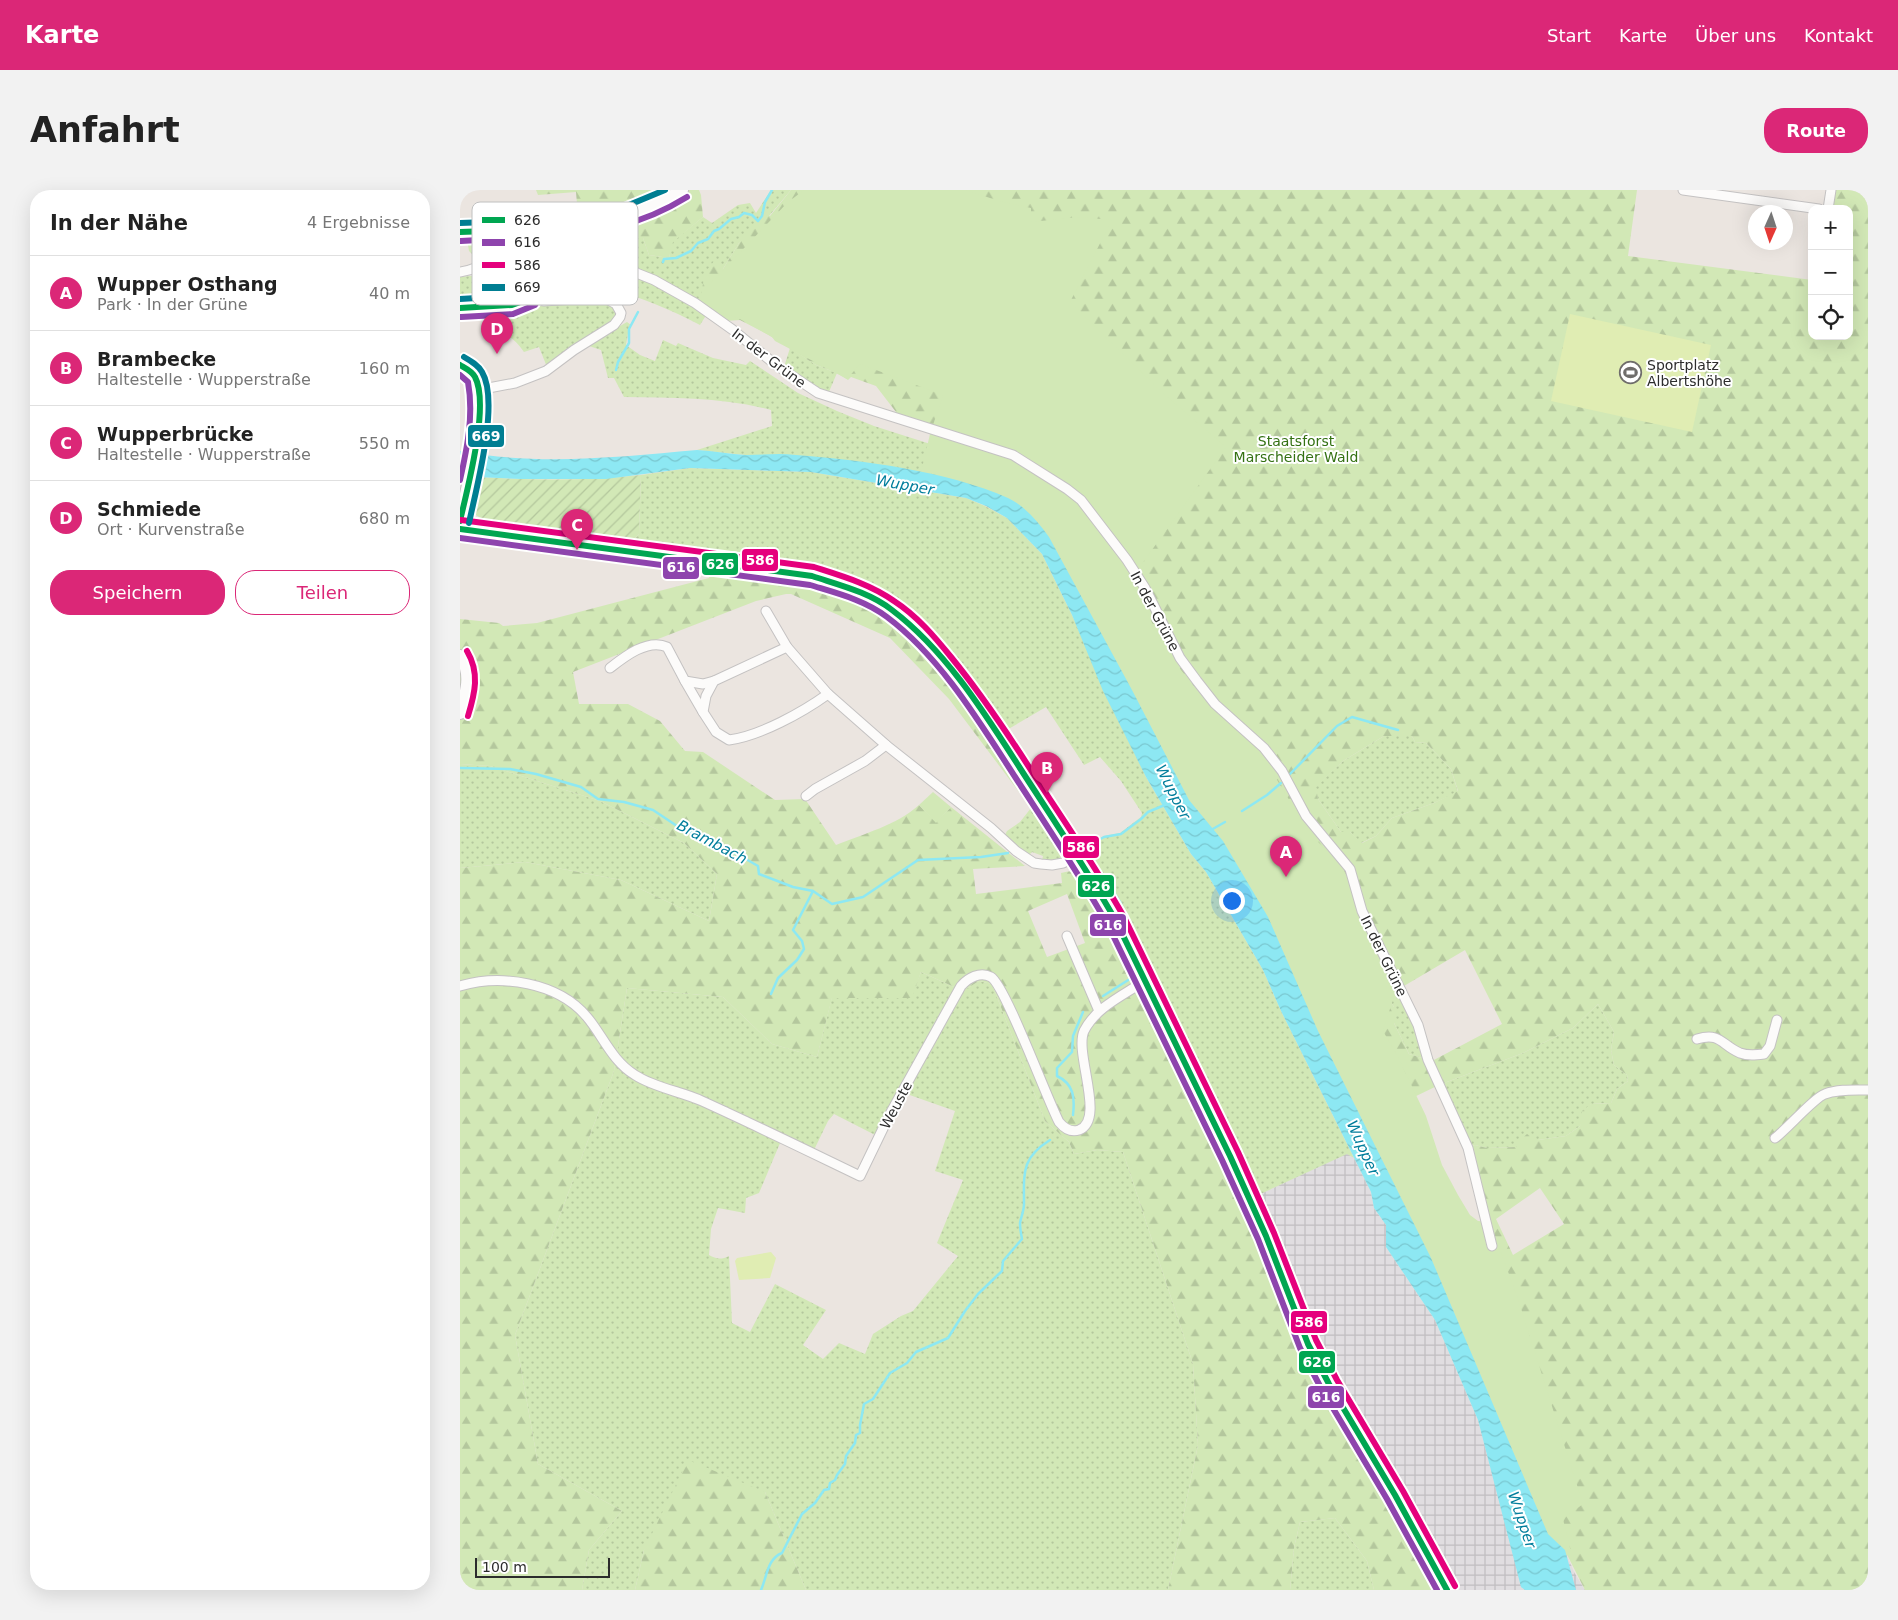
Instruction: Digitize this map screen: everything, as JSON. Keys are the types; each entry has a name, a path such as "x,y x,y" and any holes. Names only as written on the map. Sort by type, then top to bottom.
{"main road":[{"path":"638,211 682,190"},
{"path":"460,308 512,305"},
{"path":"460,366 472,373 476,379 478,390 478,416 474,451 460,521"},
{"path":"460,529 812,576 856,590 874,598 891,609 922,635 958,679 1023,772 1116,920 1253,1206 1308,1344 1329,1384 1448,1590"},
{"path":"460,656 466,664 468,676 460,713"}],"street":[{"path":"1683,190 1808,207"},
{"path":"1829,205 1831,190"},
{"name":"In der Grüne","path":"638,274 654,280 695,303 733,330 776,365 818,393 1013,455 1081,500 1127,560 1145,588 1180,658 1215,704 1264,748 1282,771 1306,816 1350,869 1362,911 1418,1025 1428,1060 1468,1148 1492,1246"},
{"path":"478,390 515,383 546,371 574,350 614,325 621,313 617,305"},
{"path":"766,611 786,647 828,694 886,745 1028,860 1052,865 1063,863 1077,856"},
{"path":"610,668 624,657 650,645 667,647 685,682 716,732 721,737 729,740 753,734 790,717 811,707 828,694"},
{"path":"685,682 694,684 714,681 786,647"},
{"path":"703,712 706,696 714,681"},
{"path":"806,796 814,789 865,761 886,745"},
{"path":"1067,936 1098,1011"},
{"name":"Weuste","path":"460,986 484,981 507,981 529,985 562,996 580,1009 618,1062 634,1075 701,1100 860,1176 890,1114 961,986 967,979 985,975 991,976 995,980 1007,1001 1054,1113 1059,1122 1070,1131 1077,1131 1084,1127 1088,1120 1090,1102 1081,1045 1083,1033 1098,1011 1146,980"},
{"path":"1697,1040 1709,1036 1718,1037 1741,1053 1764,1054 1770,1046 1777,1020"},
{"path":"1775,1138 1789,1127 1817,1098 1824,1094 1868,1090"}],"shaded area":[{"path":"1347,1153 1354,1158 1371,1192 1374,1208 1386,1225 1386,1247 1435,1320 1478,1420 1520,1580 1565,1550 1574,1572 1585,1590 1452,1590 1334,1381 1313,1342 1254,1197"}],"green space":[{"path":"536,190 699,190 703,217 673,242 669,258 649,255 643,238 638,238 638,202 577,202 576,192 538,195"},
{"path":"771,190 791,190 769,216 739,243 723,269 710,309 700,325 679,314 638,298 638,238 643,238 649,255 669,258 672,242 703,217 712,223 738,205 750,203 756,213"},
{"name":"Staatsforst Marscheider Wald","path":"791,190 1637,190 1628,256 1808,279 1808,340 1853,340 1853,205 1833,205 1835,190 1868,190 1868,1590 1585,1590 1004,449 895,414 896,412 876,386 851,377 848,380 837,373 816,365 767,334 740,320 725,321 700,300 705,273 714,261 723,269 739,243 762,213 770,216","holes":["1384,736 1412,736 1415,742 1426,743 1451,769 1458,791 1434,803 1392,818 1376,836 1362,843 1350,832 1341,832 1318,799 1316,787 1343,761","1465,950 1502,1024 1432,1061 1409,1054 1394,1023 1394,1007 1387,996","1598,1004 1614,1032 1611,1050 1614,1065 1627,1075 1628,1081 1617,1089 1611,1103 1591,1104 1582,1111 1580,1126 1566,1136 1538,1140 1527,1134 1518,1142 1517,1147 1487,1148 1475,1145 1468,1147 1491,1248 1383,1112 1439,1085 1523,1053 1573,1028","1540,1188 1564,1224 1513,1255 1496,1219"]},
{"path":"804,190 966,190 999,201 1031,208 1031,222 1078,217 1112,220 1070,302 1165,395 1226,447 1131,579 1155,629 1181,670 1214,711 1251,743 1273,773 1302,822 1316,840 1342,865 1364,922 1396,990 1383,1031 1397,1055 1426,1116 1442,1165 1458,1195 1470,1215 1478,1221 1490,1222 1518,1299 1583,1504 1563,1519 1571,1552 1546,1570 1500,1430 1052,559 1011,512 919,481 930,434 943,395 860,364 847,379 775,341 772,337 738,318 696,304 707,287 787,203"},
{"path":"472,238 472,254 469,251 467,239"},
{"path":"472,276 472,302 465,299 460,300 460,277"},
{"path":"477,305 615,305 617,319 587,345 627,322 631,325 626,345 640,355 655,361 663,340 676,346 678,343 713,358 746,365 750,361 798,393 837,411 874,426 946,449 1009,499 792,455 745,455 697,450 772,426 771,410 716,400 624,397 614,378 608,378 601,350 586,345 549,372 539,347 524,352 514,340 502,332 492,334 491,312"},
{"name":"Sportplatz Albertshöhe","path":"1570,314 1711,345 1692,432 1551,401"},
{"path":"790,348 816,365 837,373 828,394 784,367"},
{"path":"690,468 811,472 966,498 1007,518 1042,554 1146,777 1191,854 1206,872 1263,970 1281,1011 1354,1158 1347,1154 1254,1197 1118,909 1083,858 1079,836 1095,841 1104,836 1120,833 1141,817 1142,813 1121,781 1100,757 1084,765 1046,707 1005,731 943,648 912,619 808,570 632,541 639,534 641,475"},
{"path":"641,475 639,534 632,541 485,521 473,513 471,502 476,477 558,479"},
{"path":"711,570 803,581 843,593 885,613 904,627 931,653 1025,787 1019,792 949,699 890,638 791,594 756,601 573,672 579,704 628,704 660,721 685,751 703,752 775,800 805,799 836,845 890,824 919,805 936,822 951,807 1025,866 973,869 976,894 1062,883 1061,873 1067,872 1078,874 1083,879 1112,923 1389,1497 1440,1590 1374,1590 1367,1561 1335,1518 1300,1522 1294,1548 1290,1590 1168,1590 1198,1445 1193,1364 1123,1152 1097,1150 1074,1154 1069,1142 1045,1121 992,984 979,981 963,991 921,972 912,998 832,998 817,1057 772,1044 723,997 627,988 614,1071 515,1335 538,1464 622,1511 589,1550 582,1590 460,1590 460,868 525,862 621,880 709,921 717,874 684,843 600,801 490,766 460,764 460,619 499,623 503,626 537,623 709,578","holes":["1067,894 1085,943 1047,957 1028,911"]},
{"path":"1384,736 1412,736 1415,742 1426,743 1451,769 1458,792 1392,818 1376,836 1361,843 1350,832 1341,832 1318,799 1315,787 1343,761"},
{"path":"460,764 490,766 600,801 684,843 717,874 709,921 621,880 525,862 460,868"},
{"path":"933,792 951,807 936,823 919,805"},
{"path":"1031,808 1039,815 1053,839 1054,845 1056,844 1062,856 1058,859 1051,861 1042,860 1043,856 1032,852 1028,856 1005,835 1007,831 1020,822"},
{"path":"921,972 963,991 979,981 992,984 1045,1121 1069,1142 1074,1154 1097,1150 1123,1152 1193,1364 1198,1445 1168,1590 806,1590 765,1492 644,1550 635,1590 582,1590 589,1550 622,1511 538,1464 515,1335 614,1071 627,988 723,997 772,1044 817,1057 832,997 911,998","holes":["904,1093 955,1111 935,1171 963,1180 937,1243 958,1256 913,1311 901,1316 873,1334 865,1354 839,1343 823,1359 803,1345 826,1310 775,1284 750,1332 732,1323 729,1256 719,1258 709,1255 711,1229 718,1208 745,1213 746,1198 759,1193 783,1136 814,1150 828,1121 834,1114 881,1138"]},
{"path":"1401,987 1432,1061 1409,1054 1394,1023 1394,1007 1387,996"},
{"path":"1598,1004 1614,1032 1611,1050 1614,1065 1627,1075 1628,1081 1617,1089 1611,1103 1591,1104 1580,1126 1566,1136 1538,1140 1517,1147 1487,1148 1475,1145 1468,1147 1439,1085 1523,1053 1573,1028"},
{"path":"771,1252 776,1258 770,1278 739,1280 735,1261 737,1258"},
{"path":"688,1460 765,1492 806,1590 635,1590 644,1550"},
{"path":"1335,1518 1367,1561 1374,1590 1290,1590 1294,1548 1300,1522"}],"water":[{"name":"Wupper","path":"697,450 746,455 783,454 822,457 904,468 932,474 984,489 1014,501 1026,510 1045,531 1132,690 1189,800 1223,841 1268,917 1318,1031 1431,1258 1548,1534 1565,1550 1576,1590 1525,1590 1521,1587 1478,1420 1435,1320 1386,1247 1386,1225 1374,1208 1371,1192 1281,1011 1263,970 1206,872 1191,854 1146,777 1103,691 1072,615 1042,554 1007,518 986,506 966,498 811,472 690,468 606,479 521,479 476,477 460,472 460,451 489,456 578,459"}],"waterway":[{"path":"663,262 664,259 676,258 691,251 698,243 708,239 714,231 731,219 739,217 744,213 752,215 758,221 762,216 765,202 772,190"},
{"path":"616,370 618,362 629,343 629,329 638,312"},
{"path":"1290,774 1337,726 1352,717 1398,730"},
{"name":"Brambach","path":"460,768 510,769 536,774 581,787 598,799 624,802 653,810 677,826 758,866 759,874 793,887 813,891 832,904 863,897 918,860 981,857 1008,853"},
{"path":"1242,811 1267,795 1281,783"},
{"name":"Brambach","path":"1085,840 1095,842 1104,837 1121,834 1148,812 1167,804"},
{"path":"1211,830 1225,822"},
{"path":"1095,842 1094,862 1120,902 1151,969"},
{"path":"771,994 778,978 797,960 804,949 802,941 793,930 813,891"},
{"path":"1103,996 1133,977"},
{"path":"1073,1115 1074,1103 1072,1092 1067,1083 1057,1076 1057,1068 1072,1052 1073,1036 1083,1012"},
{"path":"761,1590 770,1564 773,1559 782,1553 802,1514 815,1503 824,1490 829,1489 830,1483 835,1480 845,1464 846,1456 855,1443 856,1435 860,1433 864,1404 873,1399 890,1373 907,1363 916,1352 948,1338 978,1294 1002,1271 1003,1261 1022,1239 1020,1223 1024,1207 1026,1167 1034,1153 1050,1140"}],"transit line":[{"name":"669","path":"636,202 665,190"},
{"name":"616","path":"638,221 687,197"},
{"name":"669","path":"460,223 472,223"},
{"name":"626","path":"460,232 472,232"},
{"name":"616","path":"461,241 472,240"},
{"name":"669","path":"460,299 472,298"},
{"name":"626","path":"460,308 512,305"},
{"name":"616","path":"461,317 513,314 535,305"},
{"name":"669","path":"464,357 476,365 482,372 487,386 489,403 485,446 469,523"},
{"name":"626","path":"460,365 470,371 475,377 479,390 480,407 476,448 460,521"},
{"name":"616","path":"460,375 468,382 470,394 470,419 460,480"},
{"name":"586","path":"461,520 814,567 856,581 885,595 910,613 932,634 974,686 1006,732 1092,864 1124,917 1238,1152 1274,1233 1316,1340 1455,1586"},
{"name":"626","path":"460,529 812,576 874,598 892,610 932,647 951,668 984,713 1074,851 1116,921 1230,1156 1266,1236 1308,1344 1447,1590"},
{"name":"616","path":"460,538 810,585 850,598 878,611 907,634 926,653 977,718 1066,855 1108,925 1222,1160 1258,1239 1300,1348 1437,1590"},
{"name":"586","path":"467,651 474,667 475,675 473,699 468,716"}],"place":[{"name":"Schmiede","path":"497,354"},
{"name":"Sportplatz Albertshöhe","path":"1631,373"},
{"name":"Wupperbrücke","path":"577,550"},
{"name":"Brambecke","path":"1047,793"},
{"name":"Wupper Osthang","path":"1286,877"}]}
